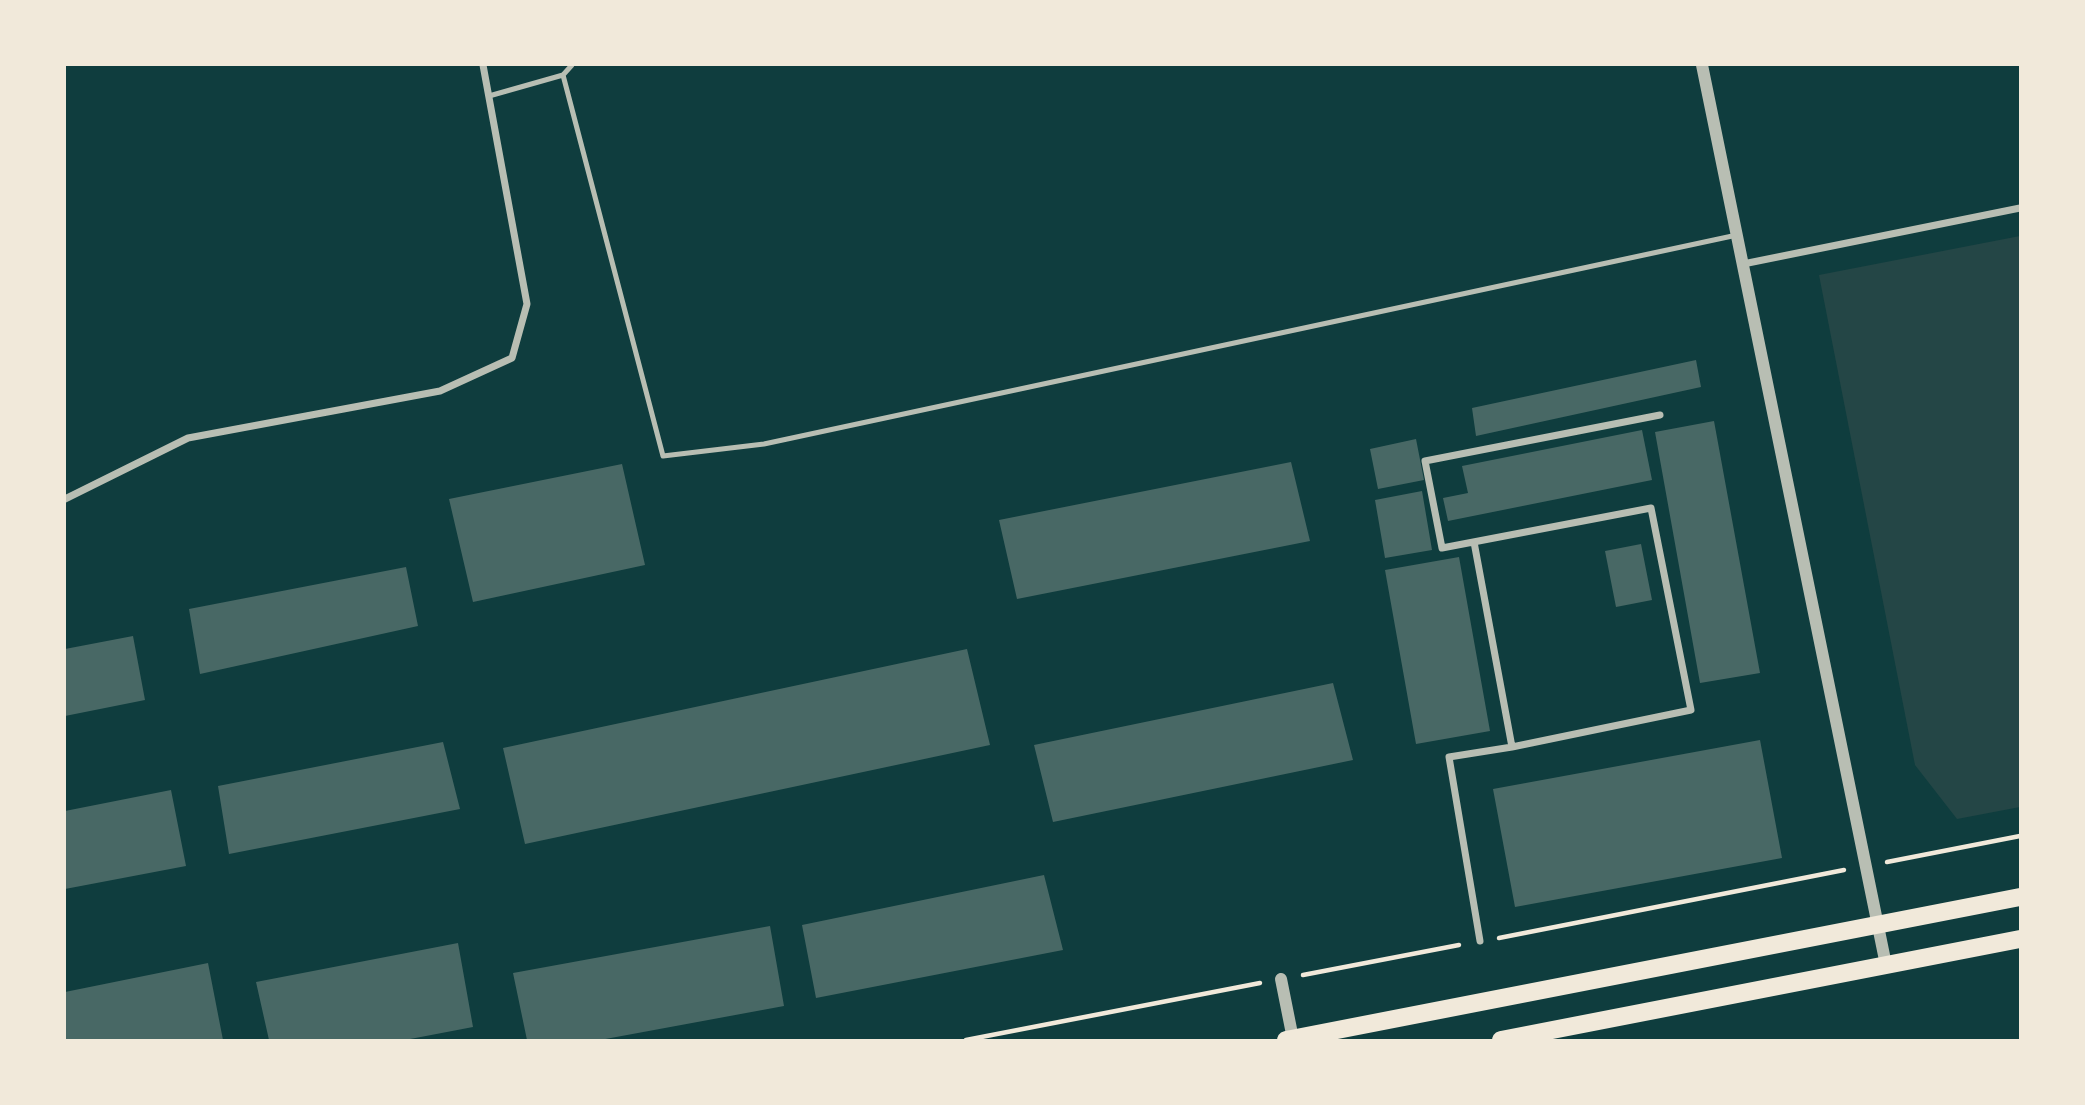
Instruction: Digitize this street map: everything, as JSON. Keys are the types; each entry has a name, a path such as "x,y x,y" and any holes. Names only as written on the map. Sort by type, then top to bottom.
{"main road":[{"path":"1290,1040 2020,897"},
{"path":"1501,1040 2020,939"}],"street":[{"path":"65,499 188,438 440,391 512,358 527,303 483,65"},
{"path":"1702,65 1886,965"},
{"path":"1743,264 2020,208"},
{"path":"1480,941 1449,757 1512,747 1691,710 1651,508 1442,548 1425,461 1660,415"},
{"path":"1474,542 1512,747"},
{"path":"1282,979 1290,1040"}],"lane":[{"path":"489,96 563,75 572,65"},
{"path":"563,75 663,456 764,444 1737,234"}],"shaded area":[{"path":"2020,236 2020,807 1957,819 1915,765 1819,275"}],"building":[{"path":"1696,360 1701,387 1476,436 1472,408"},
{"path":"1714,421 1760,673 1700,683 1655,432"},
{"path":"1642,430 1652,480 1448,521 1443,498 1468,493 1462,466"},
{"path":"1416,439 1424,480 1378,489 1370,449"},
{"path":"1291,462 1310,541 1017,599 999,520"},
{"path":"622,464 645,565 473,602 449,499"},
{"path":"1422,491 1432,550 1385,558 1375,500"},
{"path":"1641,544 1652,600 1616,607 1605,551"},
{"path":"1459,557 1490,731 1416,744 1385,570"},
{"path":"406,567 418,626 200,674 189,609"},
{"path":"133,636 145,700 65,716 65,649"},
{"path":"967,649 990,745 525,844 503,748"},
{"path":"1333,683 1353,760 1053,822 1034,745"},
{"path":"1760,740 1782,858 1515,907 1493,789"},
{"path":"443,742 460,809 229,854 218,786"},
{"path":"171,790 186,866 65,889 65,811"},
{"path":"1044,875 1063,950 816,998 802,925"},
{"path":"770,926 784,1006 600,1040 527,1040 513,973"},
{"path":"458,943 473,1027 405,1040 269,1040 256,982"},
{"path":"208,963 223,1040 65,1040 65,992"}]}
